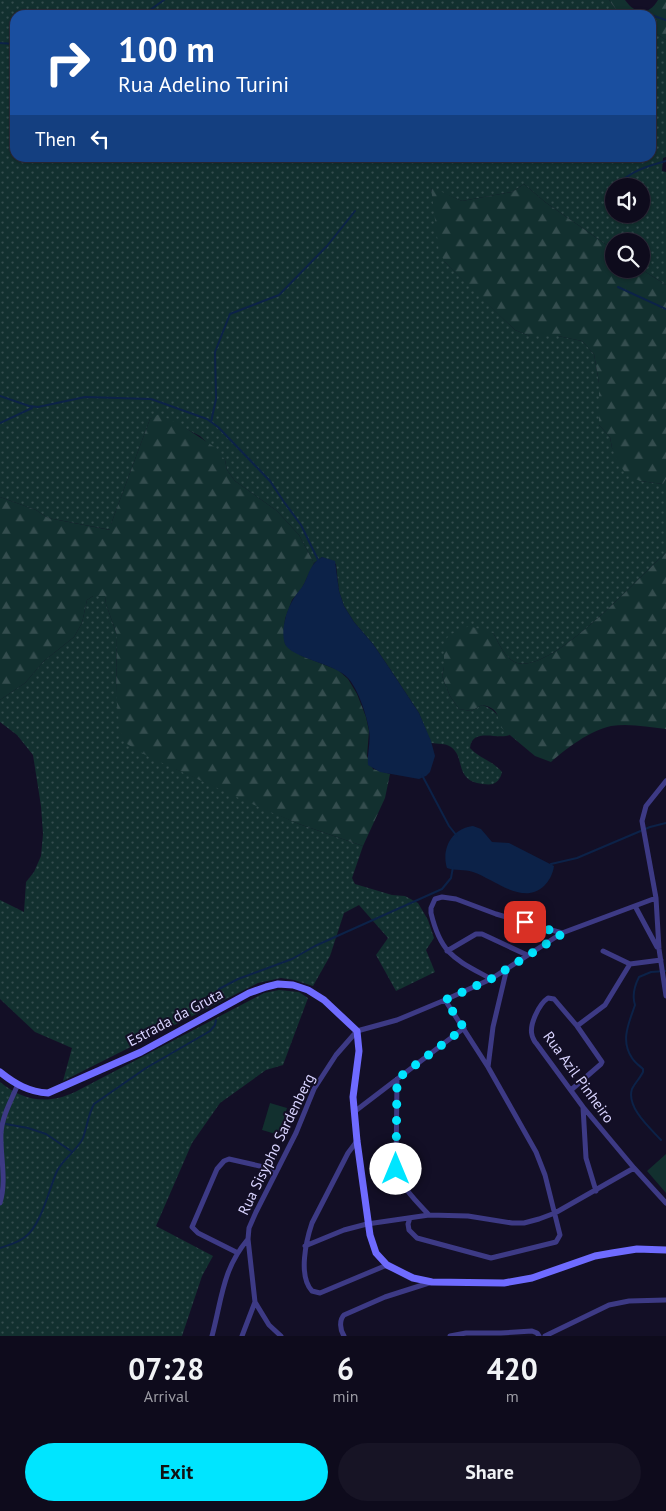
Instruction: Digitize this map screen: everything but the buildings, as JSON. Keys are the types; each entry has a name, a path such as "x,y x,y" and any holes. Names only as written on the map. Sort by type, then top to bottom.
{"main road":[{"name":"Estrada da Gruta","path":"0,1072 18,1084 37,1092 48,1093 58,1090 141,1052 249,993 266,986 278,984 293,985 324,1000 357,1031"},
{"path":"357,1031 359,1052 353,1090 355,1143 372,1245 381,1260 387,1265 413,1278 432,1282 504,1284 518,1282 604,1255 637,1249 666,1250"}],"street":[{"path":"658,949 656,898 642,817 646,806 666,781"},
{"path":"491,979 454,958 447,951 441,942 431,913 431,908 436,899 442,897 456,899 496,914 562,934"},
{"path":"357,1031 397,1020 445,1000 491,979 562,934 656,898"},
{"path":"635,906 658,949 666,996"},
{"path":"447,951 476,934 486,935 527,955"},
{"path":"603,951 630,964 661,960"},
{"name":"Rua Azil Pinheiro","path":"630,964 605,1004 577,1026 554,999 548,998 543,1002 532,1028 532,1036 583,1107 666,1203"},
{"path":"488,1067 493,1027 508,968"},
{"path":"410,1218 409,1230 418,1238 492,1258 556,1242 560,1235 545,1175 536,1152 488,1067 445,1000"},
{"path":"571,1090 602,1062 577,1026"},
{"path":"354,1113 464,1028"},
{"name":"Rua Sisypho Sardenberg","path":"242,1336 256,1302 248,1239 249,1228 296,1133 308,1100 336,1055 357,1031"},
{"path":"397,1079 396,1169 398,1177 411,1196 429,1214"},
{"path":"0,1203 3,1183 1,1133 8,1108 18,1084"},
{"path":"583,1107 586,1158 596,1191"},
{"path":"355,1143 312,1223 304,1258 308,1284 316,1292 324,1292 387,1265"},
{"path":"236,1252 198,1233 192,1227 217,1169 224,1161 229,1159 277,1170"},
{"path":"306,1246 344,1230 367,1224 429,1214 468,1216 524,1223 555,1213 634,1168"},
{"path":"212,1336 222,1285 236,1252 248,1239"},
{"path":"344,1336 341,1328 341,1319 344,1315 385,1297 432,1282"},
{"path":"545,1336 609,1305 628,1301 666,1300"},
{"path":"256,1302 269,1325 281,1336"},
{"path":"450,1336 471,1332 501,1333 532,1330 539,1336"}],"green space":[{"path":"0,0 609,0 616,10 10,10 10,162 656,162 656,33 666,40 666,157 663,158 662,171 666,172 666,285 650,275 650,233 605,233 605,244 545,202 524,184 512,192 462,201 431,188 445,262 515,330 530,336 558,336 582,341 594,354 599,383 599,425 610,437 612,448 640,481 663,484 666,479 666,553 595,621 573,639 552,653 533,662 517,663 513,661 503,650 493,633 444,656 442,676 450,696 459,709 471,711 482,705 487,707 499,717 510,735 480,736 475,738 470,748 502,772 495,783 483,784 470,780 463,772 458,756 451,747 444,744 431,743 419,713 373,644 354,622 344,606 339,591 336,564 322,557 314,563 299,535 277,511 235,481 227,470 225,460 200,436 159,415 150,419 111,524 111,530 48,518 36,510 0,497"},
{"path":"609,0 625,0 636,10 616,10"},
{"path":"658,0 666,0 666,40 656,33 656,10 648,10"},
{"path":"524,184 545,202 605,244 605,278 650,278 650,275 666,285 666,479 663,484 640,481 627,475 618,463 610,437 599,425 599,383 594,354 582,341 558,336 530,336 515,330 445,262 439,252 431,187 462,201 512,192"},
{"path":"159,414 184,427 216,448 225,460 227,470 235,481 277,511 299,535 314,563 302,588 292,600 285,619 285,644 302,656 338,670 348,679 357,694 366,717 369,731 367,756 373,769 390,774 385,798 363,846 299,824 261,808 149,757 127,744 120,731 116,695 117,635 105,596 93,596 87,600 82,623 74,637 44,661 25,683 0,700 0,497 36,510 48,518 110,530 150,419"},
{"path":"666,553 666,729 625,725 603,728 563,751 551,762 535,756 498,725 497,713 489,707 482,705 471,711 459,709 450,696 442,676 444,643 449,635 469,626 493,633 503,650 513,661 517,663 533,662 552,653 595,621"},
{"path":"105,595 106,604 117,635 116,695 176,769 299,824 363,846 352,878 355,884 392,895 405,896 418,903 428,920 434,938 426,950 435,972 396,991 376,955 388,938 359,905 344,913 330,956 313,986 281,978 258,983 63,1081 72,1048 35,1032 0,999 0,900 24,912 26,882 34,872 41,856 43,834 41,806 33,755 17,735 0,722 0,700 25,683 44,661 74,637 82,623 87,600 93,596"},
{"path":"279,990 299,992 308,998 283,1065 266,1070 220,1103 192,1143 156,1226 213,1256 202,1276 182,1336 0,1336 0,1082 26,1097 45,1100 65,1096 264,993"},
{"path":"270,1103 287,1108 279,1135 262,1130"},
{"path":"666,1154 666,1193 647,1171"}],"water":[{"path":"322,557 335,561 339,591 344,606 354,622 373,644 419,713 435,756 430,772 426,776 419,779 380,772 368,765 370,739 368,724 362,703 352,683 342,673 295,653 285,644 284,627 289,607 313,565"},
{"path":"473,826 481,829 492,842 509,843 554,866 548,882 536,891 518,892 473,872 447,868 446,854 450,841 459,831"}],"waterway":[{"path":"150,10 164,0"},
{"path":"656,17 666,20"},
{"path":"0,43 10,44"},
{"path":"626,178 639,170 666,161"},
{"path":"211,422 216,399 215,352 230,314 279,295 327,246 355,211"},
{"path":"618,287 666,309"},
{"path":"0,396 29,406 38,407 85,397 151,399 207,419 218,427 270,481 301,525 319,562"},
{"path":"0,423 32,408"},
{"path":"422,775 449,826 457,836"},
{"path":"551,864 577,858 650,827 666,823"},
{"path":"217,995 219,989 238,979 292,959 315,946 442,889 451,878 453,867"},
{"path":"661,1140 640,1117 632,1103 632,1089 642,1074 643,1069 636,1063 628,1051 626,1038 635,1005 634,991 639,977 651,972 666,971"},
{"path":"0,1248 22,1239 36,1225 57,1171 83,1138 94,1104 146,1068 210,1031 215,1025 216,1020"},
{"path":"6,1124 46,1134 71,1151"}],"route":[{"path":"396,1169 397,1079 464,1028 445,1000 491,979 546,942 562,934 525,922"}]}
